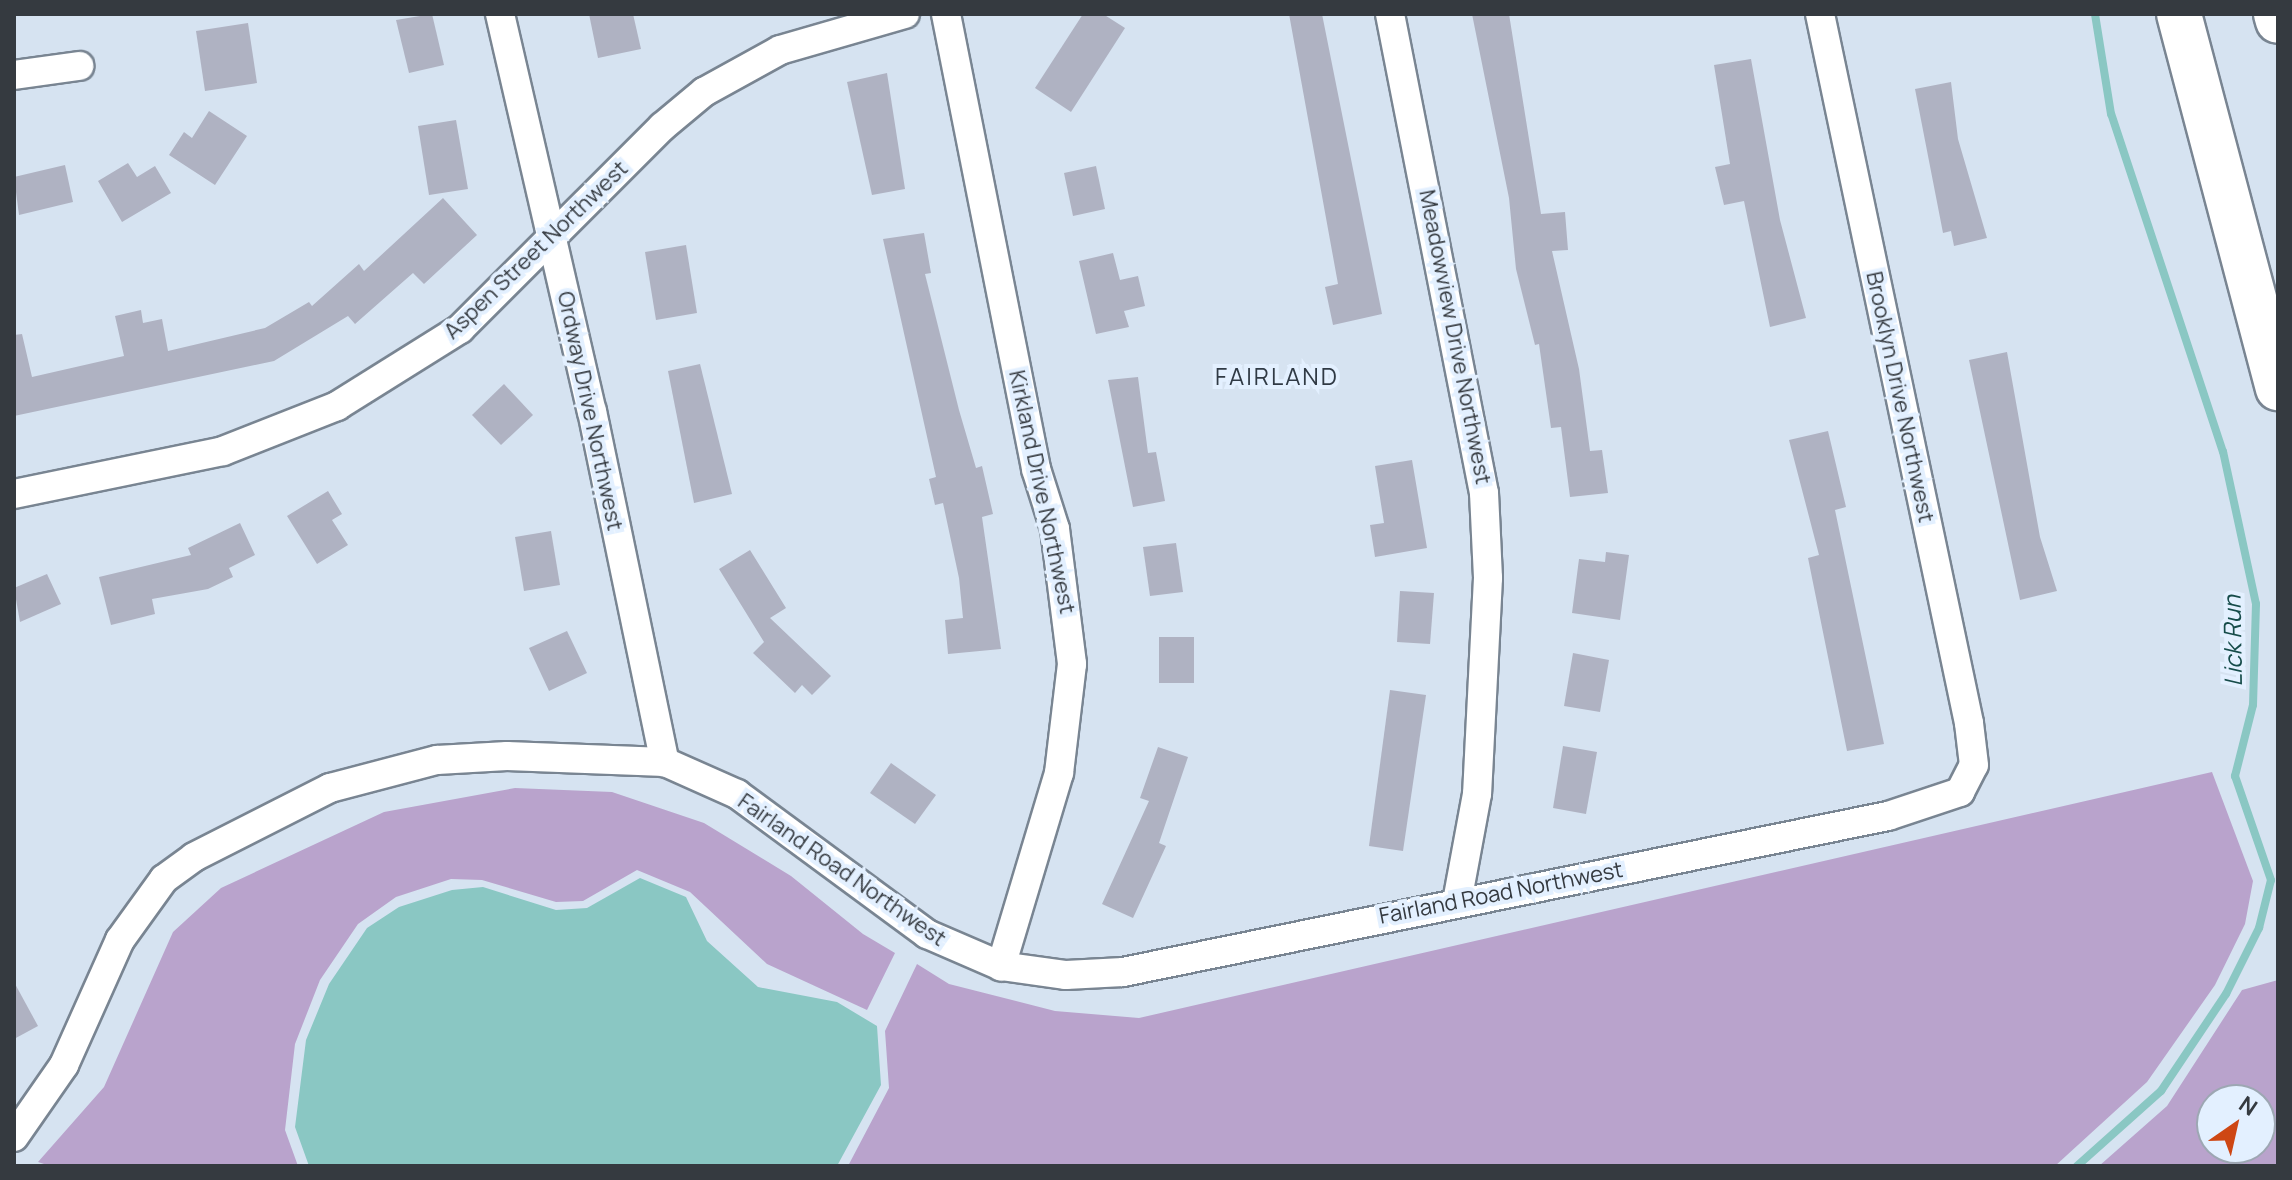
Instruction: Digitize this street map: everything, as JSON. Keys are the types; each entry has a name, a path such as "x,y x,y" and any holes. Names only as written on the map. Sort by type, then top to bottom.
{"highway":[{"path":"2179,14 2278,388"},
{"path":"2276,14 2278,21"}],"street":[{"name":"Ordway Drive Northwest","path":"500,14 553,236 665,762"},
{"name":"Aspen Street Northwest","path":"14,494 223,451 337,406 460,329 662,127 704,92 780,50 905,14"},
{"name":"Kirkland Drive Northwest","path":"946,14 1036,469 1055,529 1072,664 1059,773 1001,966"},
{"name":"Meadowview Drive Northwest","path":"1390,14 1484,493 1488,578 1477,794 1457,902"},
{"name":"Brooklyn Drive Northwest","path":"1820,14 1969,723 1974,765 1970,780"},
{"path":"14,75 79,66"},
{"name":"Fairland Road Northwest","path":"14,1137 64,1065 140,908 194,857 330,788 396,768 507,756 665,762 737,794 927,934 1001,966 1066,975 1123,972 1888,816 1949,798 1970,780"}],"shaded area":[{"path":"2212,772 2253,881 2245,924 2215,985 2147,1082 2055,1166 848,1166 889,1088 885,1031 917,964 949,984 1055,1011 1139,1018"},
{"path":"515,788 612,792 704,823 791,876 863,934 895,953 867,1010 767,964 690,892 637,870 583,901 556,902 482,880 451,879 396,897 358,924 320,980 295,1044 285,1130 298,1166 50,1166 38,1162 104,1087 173,932 221,888 384,812"},
{"path":"640,878 686,897 707,941 758,987 837,1002 877,1026 881,1085 837,1166 309,1166 295,1127 306,1040 329,984 367,928 399,907 452,890 483,887 556,910 587,908"},
{"path":"2278,980 2278,1166 2099,1166 2167,1106 2242,990"}],"building":[{"path":"432,14 444,65 409,73 396,20"},
{"path":"589,14 633,14 641,49 598,58"},
{"path":"1083,14 1103,14 1125,28 1071,112 1035,88"},
{"path":"1289,14 1322,14 1382,314 1333,325 1325,287 1338,284"},
{"path":"1472,14 1509,14 1541,214 1565,212 1568,250 1552,251 1579,369 1590,451 1602,450 1608,493 1570,497 1561,427 1551,428 1539,344 1535,345 1516,269 1509,198"},
{"path":"248,23 257,83 205,91 196,31"},
{"path":"1751,59 1780,220 1806,318 1770,327 1744,201 1724,205 1715,167 1730,164 1714,65"},
{"path":"887,73 905,189 872,195 847,82"},
{"path":"1951,82 1958,139 1987,238 1954,246 1951,231 1943,233 1915,89"},
{"path":"209,111 247,136 215,185 169,155 184,132 192,138"},
{"path":"456,120 468,189 429,195 418,126"},
{"path":"128,163 137,177 155,166 171,193 122,222 98,181"},
{"path":"65,165 73,202 19,215 14,177"},
{"path":"1096,166 1105,209 1073,216 1064,173"},
{"path":"443,198 477,235 424,284 413,273 355,324 348,316 274,361 14,416 14,335 22,334 32,377 124,356 115,316 141,310 143,323 162,319 168,351 265,328 309,302 312,306 359,264 364,271"},
{"path":"924,233 931,273 925,274 959,410 976,468 982,466 993,514 982,517 1001,649 948,654 945,620 963,618 959,578 943,503 935,505 929,479 936,477 883,239"},
{"path":"686,245 697,313 656,320 645,252"},
{"path":"1113,253 1120,280 1138,276 1145,306 1124,311 1129,327 1096,334 1079,261"},
{"path":"2007,352 2040,537 2057,591 2020,600 1969,360"},
{"path":"700,364 732,494 694,503 668,371"},
{"path":"1138,377 1148,453 1156,452 1165,501 1133,507 1108,380"},
{"path":"504,384 533,415 501,445 472,415"},
{"path":"1828,431 1846,507 1835,510 1884,744 1847,751 1808,558 1819,555 1789,440"},
{"path":"1412,460 1427,548 1375,557 1370,525 1384,523 1375,466"},
{"path":"328,491 342,514 332,520 348,545 317,564 287,516"},
{"path":"240,523 255,555 229,568 233,577 208,589 152,599 155,614 111,625 99,577 191,555 188,548"},
{"path":"551,531 560,585 524,591 515,537"},
{"path":"1176,543 1183,592 1150,596 1143,547"},
{"path":"750,550 786,608 770,618 831,676 812,695 802,685 795,693 753,653 764,642 719,569"},
{"path":"1606,552 1629,555 1620,620 1572,613 1579,559 1605,562"},
{"path":"47,574 61,604 20,622 14,588"},
{"path":"1400,591 1434,593 1430,644 1397,642"},
{"path":"567,631 587,673 549,691 529,648"},
{"path":"1159,637 1194,637 1194,683 1159,683"},
{"path":"1573,653 1609,660 1600,712 1564,706"},
{"path":"1390,690 1426,695 1403,851 1369,846"},
{"path":"1563,746 1597,752 1586,814 1553,808"},
{"path":"1158,747 1188,757 1159,843 1166,846 1133,918 1102,904 1149,801 1140,798"},
{"path":"891,763 936,795 915,824 870,793"},
{"path":"14,982 38,1026 14,1039"}],"waterway":[{"name":"Lick Run","path":"2077,1166 2161,1091 2226,994 2259,928 2271,880 2235,776 2253,705 2256,604 2223,452 2111,114 2095,14"}],"district":[{"name":"FAIRLAND","path":"1277,376"}]}
